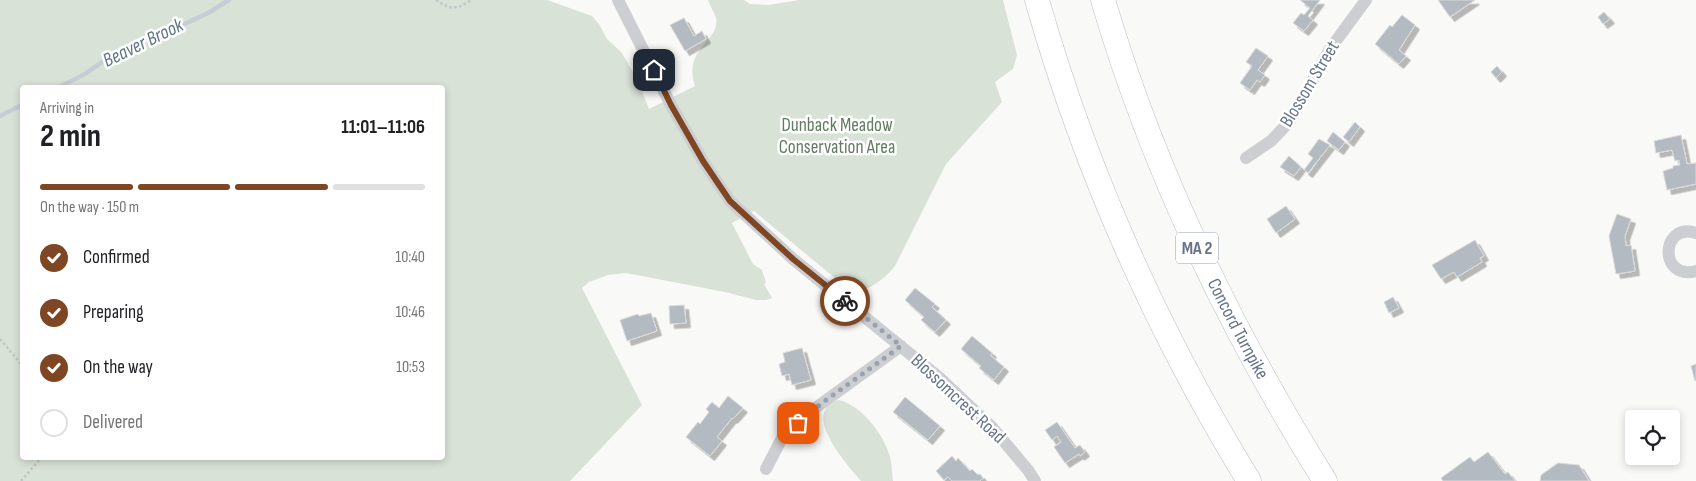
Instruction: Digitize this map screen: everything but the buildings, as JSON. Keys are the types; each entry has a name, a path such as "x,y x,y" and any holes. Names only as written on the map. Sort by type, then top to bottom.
{"highway":[{"path":"1037,0 1055,62 1080,132 1134,263 1192,382 1249,481"},
{"name":"Concord Turnpike","path":"1103,0 1145,123 1192,238 1252,357 1325,481"}],"street":[{"name":"Blossomcrest Road","path":"618,0 671,105 703,161 730,201 793,259 941,379 991,426 1035,481"},
{"name":"Blossom Street","path":"1246,158 1271,141 1290,121 1324,59 1366,0"},
{"path":"1696,232 1684,231 1677,234 1669,245 1668,252 1673,266 1678,270 1684,272 1696,271"},
{"path":"766,469 782,438 807,414 901,346"}],"path":[{"path":"437,0 451,8 456,8 472,0"},
{"path":"0,339 20,363"},
{"path":"21,481 38,460"}],"green space":[{"name":"Dunback Meadow Conservation Area","path":"0,0 547,0 592,16 607,39 622,53 637,79 649,109 695,86 692,73 697,54 716,26 716,18 708,0 744,0 750,4 769,5 799,0 1003,0 1017,55 1013,69 995,82 1002,102 946,164 895,266 876,284 853,293 754,211 732,223 753,264 762,270 766,283 764,284 772,298 756,300 725,292 626,273 608,275 589,282 582,288 642,405 570,481 0,481"},
{"path":"838,400 862,413 882,437 889,454 893,481 861,481 833,445 827,434 824,414 831,403"}],"waterway":[{"name":"Beaver Brook","path":"63,85 85,74 102,62 162,31 182,25 208,13 229,0"},
{"name":"Beaver Brook","path":"0,116 20,106"}],"way so far":[{"path":"798,423 807,414 901,346 845,301"}],"route":[{"path":"654,70 671,105 703,161 730,201 793,259 845,301"}]}
